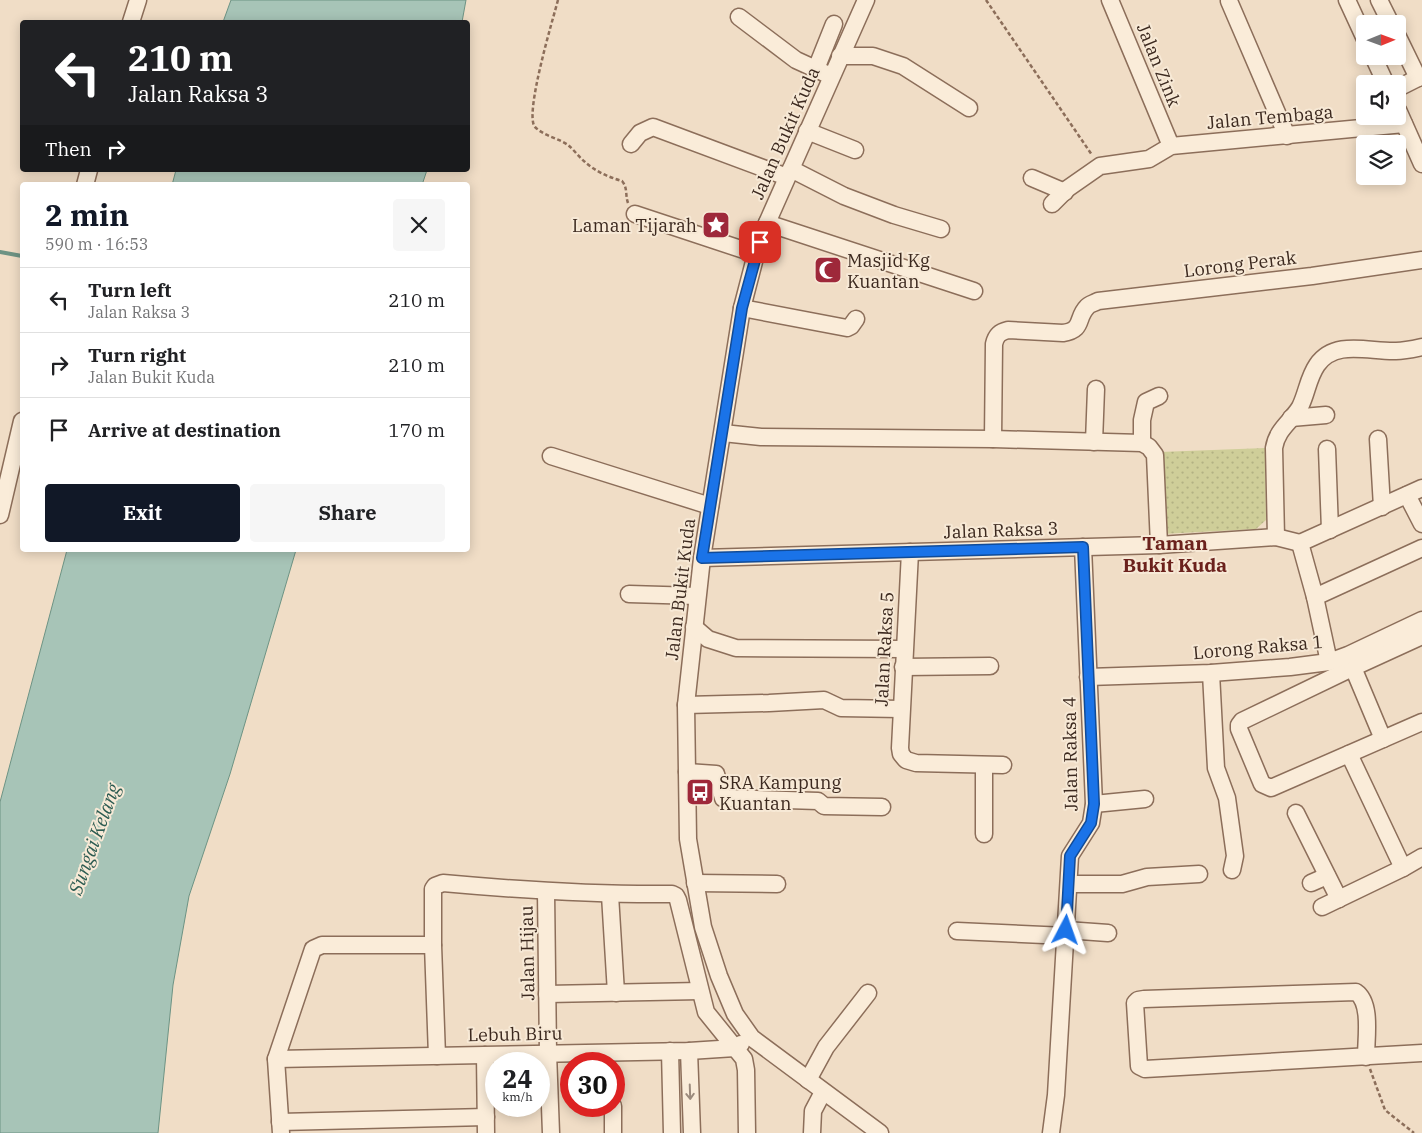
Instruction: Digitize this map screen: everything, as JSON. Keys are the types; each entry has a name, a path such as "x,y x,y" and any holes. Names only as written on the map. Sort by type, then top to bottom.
{"street":[{"path":"132,20 137,0"},
{"name":"Jalan Bukit Kuda","path":"866,0 767,223 756,254 742,308 697,596 686,705 686,772 688,839 703,927 719,976 735,1014 752,1038 880,1133"},
{"name":"Jalan Zink","path":"1110,0 1171,146"},
{"path":"1229,0 1286,136"},
{"path":"1347,0 1356,20"},
{"path":"1379,0 1386,15"},
{"path":"739,17 796,60 831,76"},
{"path":"816,69 834,24"},
{"path":"1406,52 1420,77 1406,84"},
{"path":"840,56 874,56 903,66 969,108"},
{"name":"Jalan Tembaga","path":"1171,146 1286,136 1356,124"},
{"path":"1405,125 1422,164"},
{"path":"631,144 640,133 653,127 789,173 894,215 941,229"},
{"path":"807,131 855,150"},
{"path":"1052,204 1100,166 1149,159 1171,146"},
{"path":"1032,178 1065,192"},
{"path":"635,214 756,254"},
{"path":"767,223 974,291"},
{"name":"Lorong Perak","path":"992,439 994,344 996,337 1001,332 1008,330 1071,332 1079,329 1086,307 1098,301 1312,276 1422,260"},
{"path":"742,308 846,328 851,326 856,319"},
{"path":"1276,538 1274,448 1276,438 1299,408 1310,377 1324,356 1332,351 1351,348 1397,351 1422,347"},
{"path":"1094,442 1096,388"},
{"path":"1142,443 1142,420 1146,402 1159,396"},
{"path":"1291,418 1326,415"},
{"path":"0,515 20,430"},
{"path":"723,433 761,437 992,439 1142,443 1149,447 1155,455 1159,545"},
{"path":"1378,439 1382,507"},
{"path":"1327,450 1330,530"},
{"path":"551,456 710,506"},
{"path":"1329,662 1300,544 1415,492 1422,524"},
{"name":"Jalan Raksa 3","path":"702,558 1159,545 1276,538 1300,544"},
{"name":"Jalan Raksa 4","path":"1051,1133 1056,1095 1070,856 1091,823 1094,804 1083,547"},
{"path":"1314,598 1422,548"},
{"name":"Jalan Raksa 5","path":"910,552 901,709 900,748 902,754 906,760 916,763 984,766"},
{"path":"629,594 697,596"},
{"name":"Lorong Raksa 1","path":"1088,676 1211,673 1329,662 1350,662 1422,620"},
{"path":"694,627 708,639 736,648 904,649"},
{"path":"1422,636 1350,662 1242,721 1239,729 1262,784 1271,788 1422,722"},
{"path":"1350,662 1383,739"},
{"path":"903,667 990,666"},
{"path":"1211,673 1216,768 1228,798 1236,856 1232,870"},
{"path":"686,705 824,700 841,708 901,709"},
{"path":"1349,754 1403,868"},
{"path":"984,834 984,766 1003,765"},
{"path":"686,772 716,774 723,798 818,801 824,806 882,807"},
{"path":"1094,804 1145,799"},
{"path":"1296,813 1339,899"},
{"path":"1322,907 1422,857"},
{"path":"1069,884 1122,884 1147,877 1198,874"},
{"path":"1311,883 1327,876"},
{"path":"437,1056 433,889 439,883 546,892 610,895 672,894 676,896 706,1012 744,1059 746,1070 747,1133"},
{"path":"695,884 777,884"},
{"name":"Jalan Hijau","path":"546,892 548,1052"},
{"path":"610,895 616,993"},
{"path":"957,932 1108,932"},
{"path":"433,945 322,945 313,949 276,1059 281,1128 486,1125"},
{"path":"547,994 700,990"},
{"path":"1366,1056 1366,1012 1364,1000 1356,992 1144,999 1138,1000 1135,1003 1139,1066 1145,1070 1422,1053"},
{"path":"808,1080 826,1047 868,993"},
{"name":"Lebuh Biru","path":"625,1056 670,1051 735,1048 752,1038"},
{"path":"670,1051 672,1133"},
{"path":"689,1051 692,1133"},
{"name":"Lebuh Biru","path":"276,1059 485,1055"},
{"path":"812,1133 814,1111 823,1092"},
{"name":"Jalan Hijau","path":"550,1106 551,1133"},
{"path":"613,1117 613,1133"}],"path":[{"path":"558,0 532,110 534,126 544,134 568,145 586,163 606,176 622,181 626,188 626,198 629,207 635,214"},
{"path":"986,0 1100,166"},
{"path":"1366,1056 1385,1110 1414,1133"}],"shaded area":[{"path":"1265,448 1266,520 1256,529 1163,534 1160,452"}],"water":[{"path":"231,0 466,0 462,20 224,20"},
{"path":"175,172 426,172 423,182 173,182"},
{"name":"Sungai Kelang","path":"66,552 295,552 230,774 189,896 173,985 158,1133 0,1133 0,802"}],"waterway":[{"path":"0,252 20,256"}],"place":[{"name":"Laman Tijarah","path":"716,225"},
{"name":"Masjid Kg Kuantan","path":"828,270"},
{"name":"SRA Kampung Kuantan","path":"700,792"}],"district":[{"name":"Taman Bukit Kuda","path":"1175,554"}],"route":[{"path":"760,242 742,308 702,558 1083,547 1094,804 1091,823 1070,856 1066,930"}]}
